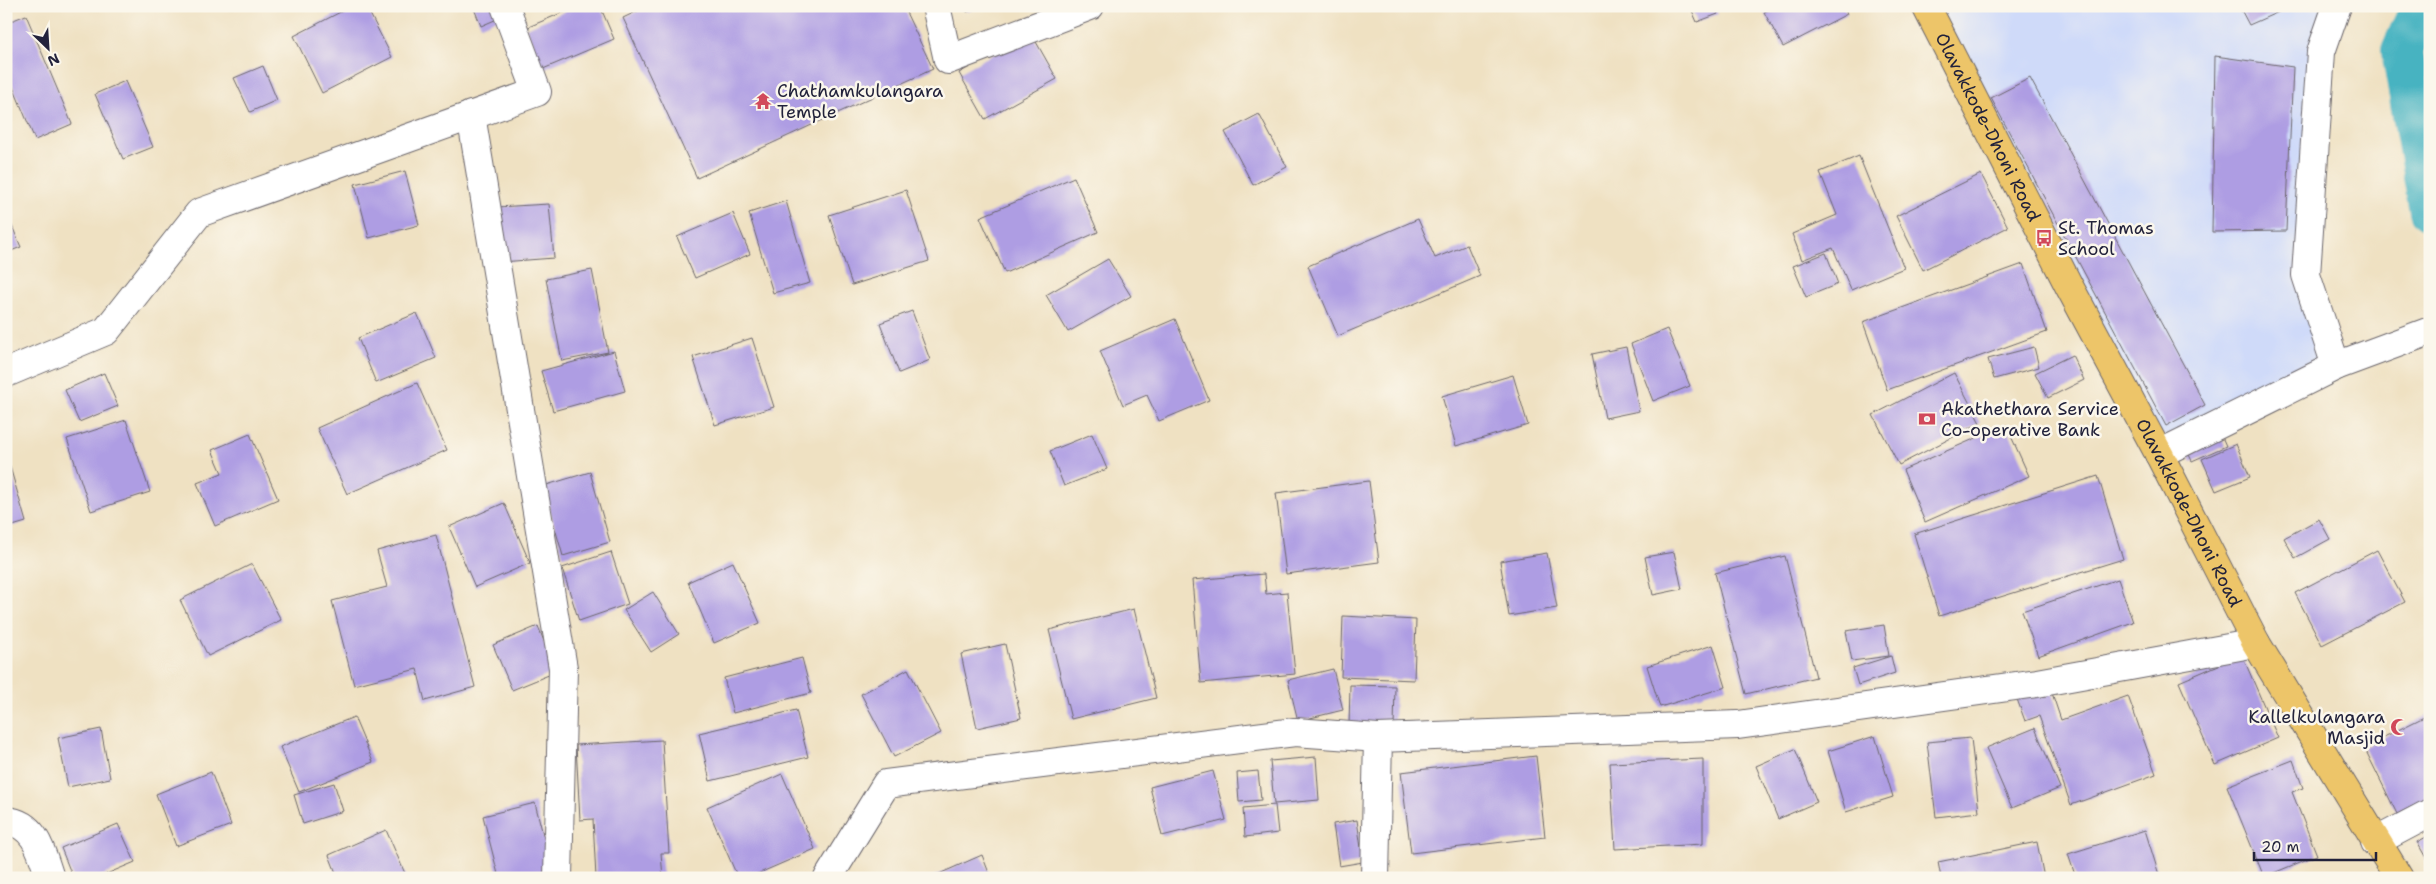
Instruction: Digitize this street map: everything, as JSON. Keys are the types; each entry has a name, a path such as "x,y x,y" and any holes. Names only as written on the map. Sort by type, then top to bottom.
{"main road":[{"name":"Olavakkode-Dhoni Road","path":"1926,6 2069,286 2159,454 2256,643 2375,842 2399,878"}],"street":[{"path":"6,373 106,331 199,213 537,92 506,6"},
{"path":"936,6 948,60 1090,6"},
{"path":"2336,366 2306,275 2321,52 2337,6"},
{"path":"471,115 563,668 558,878"},
{"path":"2159,454 2336,366 2421,335"},
{"path":"828,878 886,784 1295,732 1378,738 1738,724 2037,683 2256,643"},
{"path":"1375,878 1378,738"},
{"path":"2375,842 2430,813"},
{"path":"6,821 17,822 36,838 50,878"}],"shaded area":[{"path":"1926,6 2337,6 2308,234 2336,366 2159,454"}],"building":[{"path":"352,6 366,6 392,57 322,93 294,36"},
{"path":"473,6 527,6 481,26"},
{"path":"578,6 600,6 614,39 543,69 526,28"},
{"name":"Chathamkulangara Temple","path":"648,6 903,6 933,69 697,178 623,18"},
{"path":"964,6 981,6 967,12"},
{"path":"1690,6 1715,6 1718,14 1697,22"},
{"path":"1776,6 1843,6 1847,14 1783,47 1764,12"},
{"path":"2239,6 2292,6 2249,25"},
{"path":"26,15 72,124 35,140 6,70 6,23"},
{"path":"1031,33 1057,79 985,119 959,73"},
{"path":"2215,56 2293,67 2286,231 2212,232"},
{"path":"263,66 277,100 250,112 234,78"},
{"path":"2030,78 2205,405 2166,426 1991,98"},
{"path":"125,81 153,147 123,159 95,94"},
{"path":"1259,114 1287,167 1253,185 1225,132"},
{"path":"1859,156 1904,268 1851,290 1833,248 1802,260 1792,234 1837,215 1820,172"},
{"path":"405,171 419,225 369,238 355,184"},
{"path":"1981,174 2008,227 1923,270 1896,216"},
{"path":"1074,177 1098,232 1005,273 980,217"},
{"path":"906,190 929,261 852,285 829,215"},
{"path":"786,201 810,283 773,293 749,213"},
{"path":"549,204 554,258 501,262 497,207"},
{"path":"6,212 21,247 6,253"},
{"path":"733,213 750,254 695,278 677,237"},
{"path":"1418,219 1435,258 1467,245 1480,276 1338,336 1308,266"},
{"path":"1826,253 1838,284 1806,297 1793,266"},
{"path":"1108,259 1131,296 1068,332 1046,295"},
{"path":"2023,264 2047,332 1887,390 1863,322"},
{"path":"592,270 608,352 562,361 546,279"},
{"path":"912,311 930,360 899,373 880,323"},
{"path":"417,313 436,358 376,383 358,338"},
{"path":"1175,319 1209,400 1159,421 1147,395 1123,405 1100,351"},
{"path":"1667,329 1690,386 1653,401 1631,344"},
{"path":"752,338 774,407 715,425 693,357"},
{"path":"1626,347 1639,411 1605,418 1592,354"},
{"path":"2034,347 2039,367 1994,379 1988,359"},
{"path":"614,351 625,391 553,411 541,371"},
{"path":"2072,355 2084,380 2048,398 2035,373"},
{"path":"104,373 118,406 79,422 65,390"},
{"name":"Akathethara Service Co-operative Bank","path":"1954,373 1980,423 1899,465 1873,415"},
{"path":"1513,375 1528,425 1456,446 1442,396"},
{"path":"417,383 447,450 347,494 317,428"},
{"path":"2212,414 2226,446 2192,461 2177,429"},
{"path":"126,420 150,492 91,511 67,439"},
{"path":"2006,425 2029,476 1925,522 1903,470"},
{"path":"250,434 278,499 215,526 197,483 222,473 212,450"},
{"path":"1092,434 1107,469 1064,486 1050,451"},
{"path":"2236,444 2250,477 2216,491 2202,459"},
{"path":"6,453 26,522 6,528"},
{"path":"590,472 610,542 563,556 543,486"},
{"path":"2098,476 2123,559 1939,616 1914,534"},
{"path":"1369,481 1379,562 1286,574 1276,493"},
{"path":"504,503 530,563 475,587 449,527"},
{"path":"2319,519 2330,539 2295,558 2284,538"},
{"path":"436,535 475,687 425,701 417,669 354,685 332,601 387,587 377,551"},
{"path":"2377,550 2405,602 2322,645 2295,593"},
{"path":"611,552 628,604 579,621 562,568"},
{"path":"1674,552 1682,589 1653,595 1645,557"},
{"path":"1547,553 1557,608 1509,616 1500,561"},
{"path":"1785,556 1816,677 1746,694 1715,573"},
{"path":"733,562 760,623 714,643 688,582"},
{"path":"252,564 281,620 208,656 180,600"},
{"path":"1264,574 1266,594 1287,592 1295,674 1201,683 1192,580"},
{"path":"2118,579 2133,622 2038,656 2022,611"},
{"path":"653,592 679,634 651,652 624,610"},
{"path":"1134,609 1156,698 1071,719 1049,630"},
{"path":"1343,616 1416,620 1414,680 1341,677"},
{"path":"1884,625 1889,656 1852,661 1846,631"},
{"path":"538,626 556,672 512,690 493,645"},
{"path":"1005,644 1021,718 977,728 961,654"},
{"path":"1713,645 1726,687 1660,707 1647,666"},
{"path":"2242,655 2278,738 2215,765 2179,682"},
{"path":"1891,656 1895,673 1858,685 1853,668"},
{"path":"802,658 811,693 733,713 724,678"},
{"path":"908,669 941,733 894,757 861,694"},
{"path":"1333,669 1343,710 1298,721 1288,680"},
{"path":"1350,685 1395,686 1394,727 1349,727"},
{"path":"2050,687 2061,720 2128,696 2156,774 2071,805 2039,716 2025,721 2017,699"},
{"path":"796,710 808,757 710,781 699,733"},
{"path":"2430,714 2430,797 2397,814 2364,747"},
{"path":"354,717 373,762 299,792 280,747"},
{"path":"2035,728 2060,788 2012,808 1986,748"},
{"path":"101,729 110,778 68,787 58,738"},
{"path":"1875,736 1893,797 1846,812 1828,751"},
{"path":"1971,738 1979,812 1936,817 1927,742"},
{"path":"662,740 669,853 661,853 663,878 596,878 593,819 580,820 576,745"},
{"path":"1795,749 1817,802 1778,819 1756,766"},
{"path":"1536,756 1545,837 1411,853 1401,772"},
{"path":"1316,757 1319,800 1274,804 1270,761"},
{"path":"1703,759 1703,844 1615,849 1610,763"},
{"path":"2293,760 2303,788 2292,792 2317,855 2264,877 2227,786"},
{"path":"1213,771 1226,820 1162,836 1150,787"},
{"path":"1258,771 1261,800 1239,802 1237,773"},
{"path":"211,772 231,825 176,846 156,794"},
{"path":"782,774 815,849 748,878 738,878 707,807"},
{"path":"334,783 343,811 303,824 294,795"},
{"path":"535,803 554,878 499,878 483,816"},
{"path":"1275,805 1278,833 1245,837 1243,808"},
{"path":"1357,820 1363,862 1339,866 1333,824"},
{"path":"118,824 135,862 97,878 73,878 61,848"},
{"path":"386,830 407,878 338,878 329,855"},
{"path":"2145,830 2160,878 2076,878 2068,854"},
{"path":"2430,835 2430,865 2417,842"},
{"path":"2037,842 2044,878 1941,878 1938,862"},
{"path":"982,855 991,878 930,878"}],"waterway":[{"path":"2422,6 2402,51 2430,210"}],"place":[{"name":"Chathamkulangara Temple","path":"763,101"},
{"name":"St. Thomas School","path":"2044,238"},
{"name":"Akathethara Service Co-operative Bank","path":"1927,419"},
{"name":"Kallelkulangara Masjid","path":"2399,727"}]}
